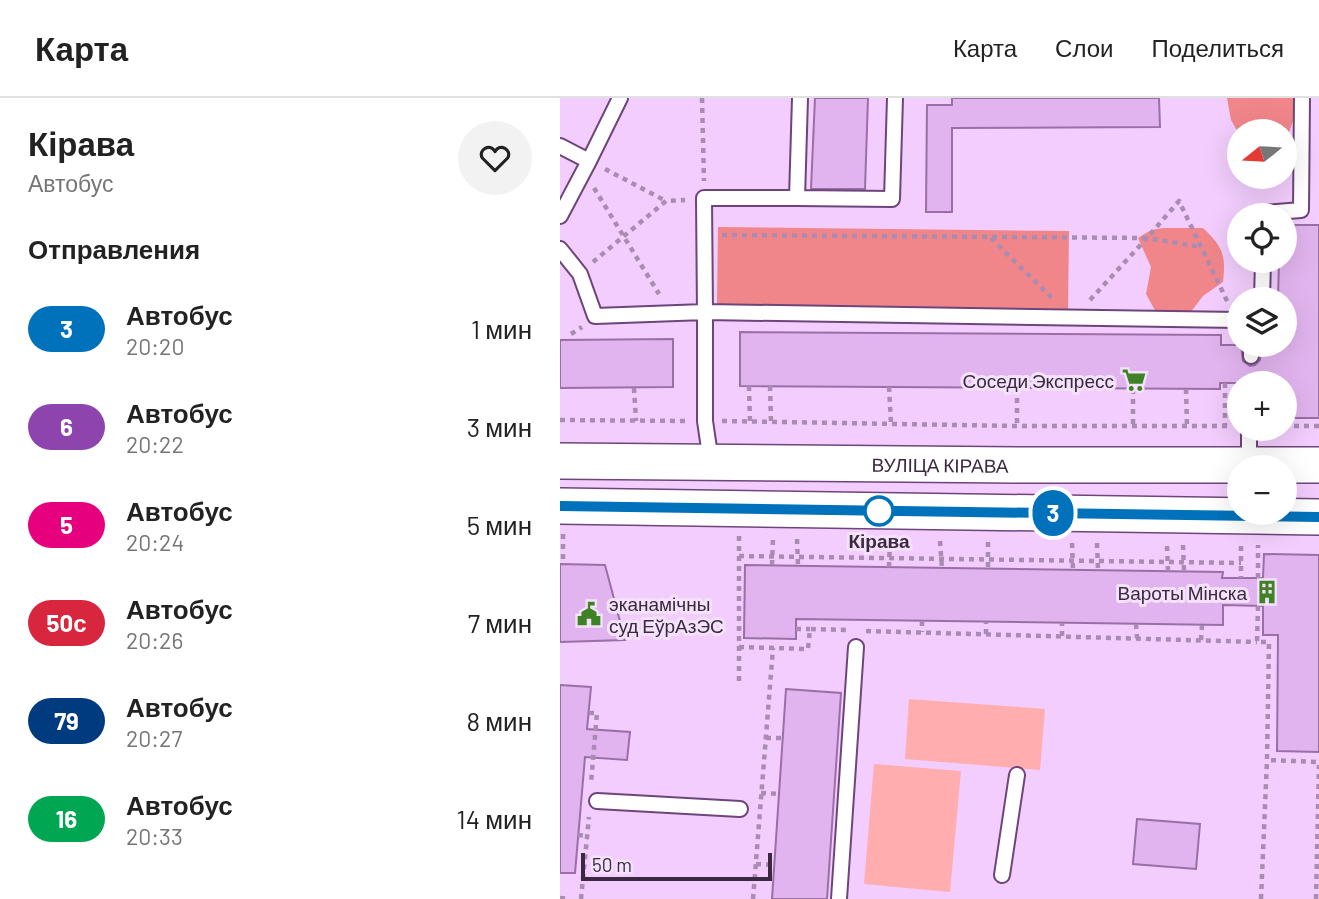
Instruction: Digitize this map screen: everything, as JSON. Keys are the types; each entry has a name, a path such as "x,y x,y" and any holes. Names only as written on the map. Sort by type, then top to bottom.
{"street":[{"name":"ВУЛІЦА КІРАВА","path":"560,461 1017,466 1227,465"},
{"name":"ВУЛІЦА КІРАВА","path":"1297,464 1319,464"},
{"path":"561,520 1319,517"}],"lane":[{"path":"560,216 620,98"},
{"path":"797,198 800,98"},
{"path":"711,462 705,421 704,198 892,199 895,98"},
{"path":"1297,210 1301,210 1302,98"},
{"path":"560,146 586,166"},
{"path":"560,250 580,274 595,316 705,312 1227,320"},
{"path":"839,899 856,647"},
{"path":"1002,875 1017,775"},
{"path":"597,801 740,809"}],"path":[{"path":"586,166 666,201 704,198 702,98"},
{"path":"586,166 670,312"},
{"path":"580,274 666,201"},
{"path":"991,237 1073,318 1179,201 1227,298"},
{"path":"704,234 1147,238 1201,247"},
{"path":"560,420 1225,426 1225,383"},
{"path":"750,386 750,422"},
{"path":"770,386 771,422"},
{"path":"889,387 891,424"},
{"path":"634,388 636,421"},
{"path":"1017,388 1017,426"},
{"path":"1133,389 1133,426"},
{"path":"1186,389 1187,426"},
{"path":"1297,426 1319,426"},
{"path":"561,520 563,564"},
{"path":"739,535 739,681"},
{"path":"772,565 773,537"},
{"path":"797,538 798,566"},
{"path":"888,567 890,539"},
{"path":"940,540 942,568"},
{"path":"988,541 988,569"},
{"path":"1072,542 1073,570"},
{"path":"1097,544 1098,570"},
{"path":"1167,545 1168,571"},
{"path":"1183,545 1184,571"},
{"path":"1258,545 1258,578"},
{"path":"1241,546 1241,578"},
{"path":"739,555 1241,563"},
{"path":"1257,642 1258,606"},
{"path":"922,621 922,632"},
{"path":"986,622 986,634"},
{"path":"1062,623 1062,636"},
{"path":"1136,624 1137,638"},
{"path":"1201,640 1202,625"},
{"path":"796,629 1269,642 1261,899"},
{"path":"739,647 808,649 810,629"},
{"path":"753,899 773,648"},
{"path":"1269,648 1278,648"},
{"path":"1268,723 1277,724"},
{"path":"766,738 782,738"},
{"path":"1267,760 1319,763 1316,899"},
{"path":"761,793 779,793"},
{"path":"578,835 587,836"},
{"path":"756,864 775,865"},
{"path":"575,867 584,868"},
{"path":"560,898 569,899"}],"shaded area":[{"path":"1227,98 1294,98 1293,119 1231,119"},
{"path":"718,227 1069,231 1068,309 717,305"},
{"path":"1203,228 1222,252 1223,282 1203,296 1190,313 1158,316 1146,294 1151,267 1138,238 1151,230"},
{"path":"909,699 1045,709 1040,770 905,759"},
{"path":"874,764 961,771 950,892 864,884"}],"building":[{"path":"815,98 868,98 865,189 811,189"},
{"path":"952,98 1159,98 1160,127 952,128 952,212 926,212 927,105 952,105"},
{"path":"1297,225 1319,225 1319,418 1297,418 1297,371 1227,371 1227,383 1220,383 1220,389 740,386 740,332 1221,335 1221,345 1227,345 1227,357 1242,357 1243,361 1250,366 1255,365 1260,357 1297,357 1297,287 1278,287 1279,273 1297,273"},
{"path":"673,339 673,387 560,388 560,340"},
{"path":"1264,554 1319,555 1319,752 1277,751 1278,635 1263,635 1263,606 1223,605 1223,625 796,619 796,639 744,638 745,565 1223,572 1222,578 1263,578"},
{"name":"эканамічны суд ЕўрАзЭС","path":"560,564 605,565 625,640 560,642"},
{"path":"560,685 591,687 587,729 630,732 627,760 585,757 575,873 560,873"},
{"path":"786,689 841,693 827,899 772,899"},
{"path":"1137,819 1200,824 1196,869 1133,864"}],"bus line":[{"name":"3","path":"560,506 1319,517"}],"place":[{"name":"Соседи Экспресс","path":"1134,380"},
{"name":"Кірава","path":"879,511"},
{"name":"Вароты Мінска","path":"1267,592"},
{"name":"эканамічны суд ЕўрАзЭС","path":"589,614"}]}
